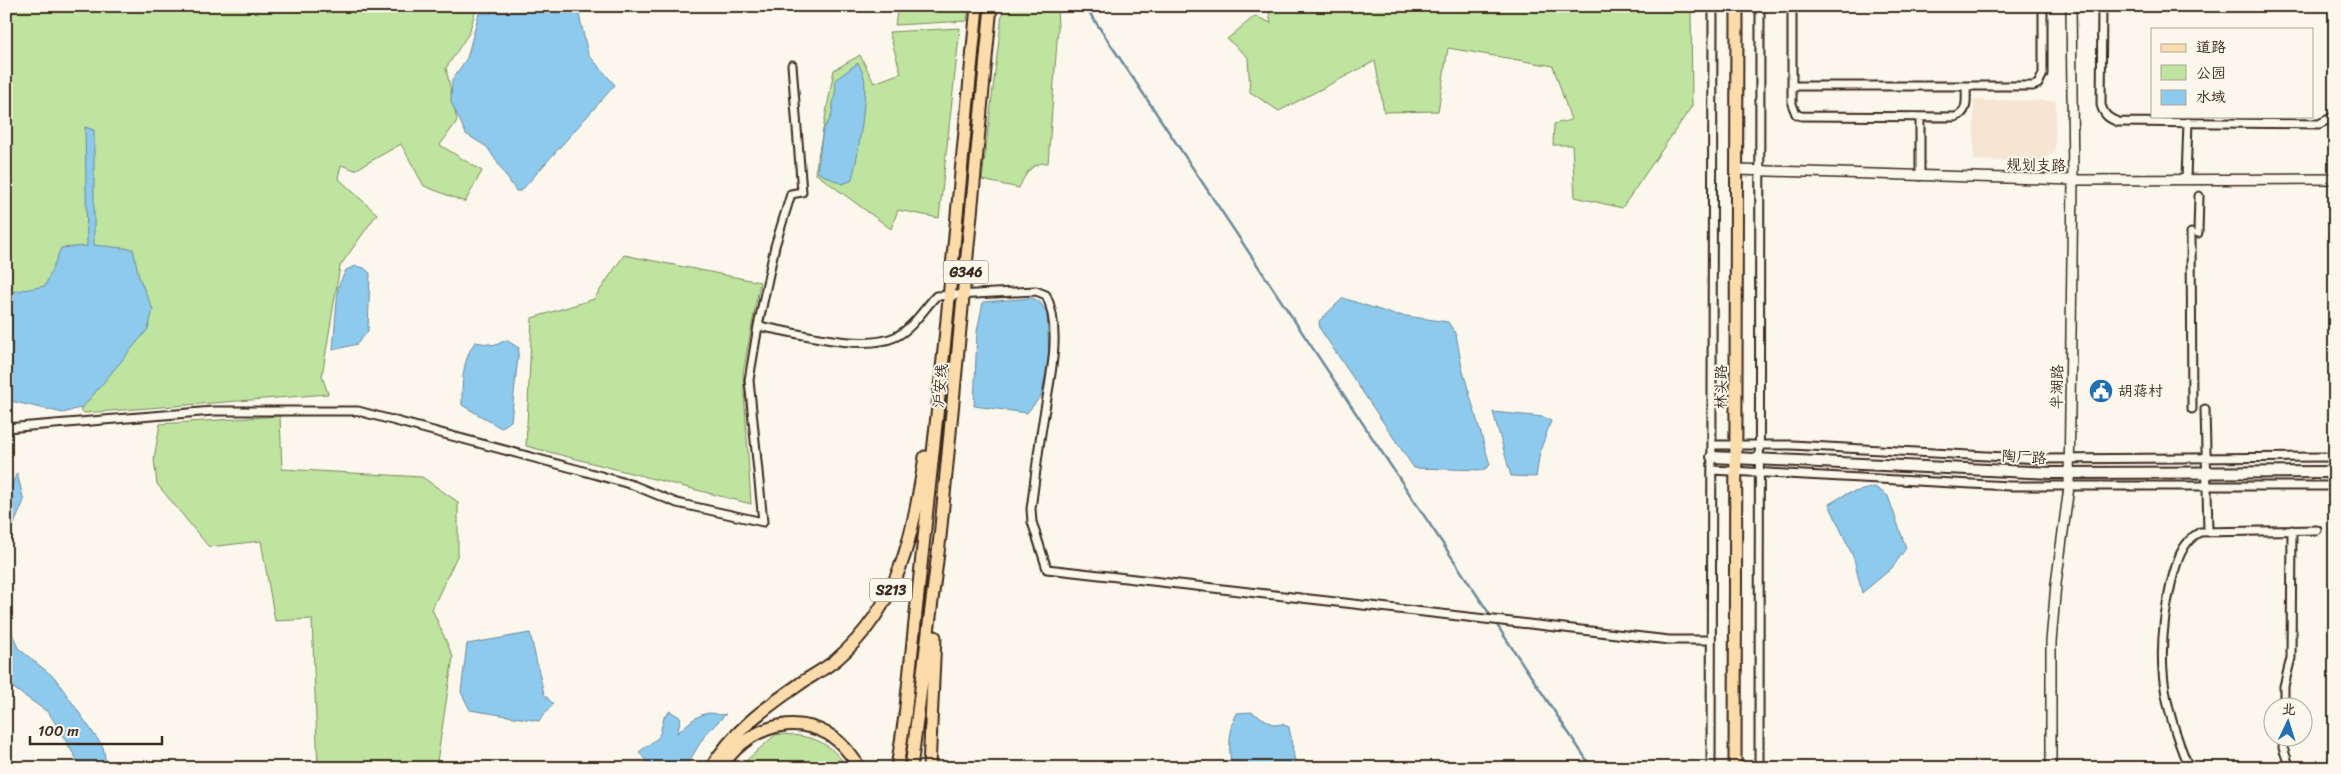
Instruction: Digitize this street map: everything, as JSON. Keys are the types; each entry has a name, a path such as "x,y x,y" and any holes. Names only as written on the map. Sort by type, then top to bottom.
{"main road":[{"name":"沪安线","path":"897,768 905,716 945,340 977,6"},
{"name":"沪安线","path":"911,768 940,537 991,6"},
{"name":"林头路","path":"1735,768 1737,6"},
{"name":"S213","path":"711,768 738,731 771,704 835,660 869,625 893,587 907,550 918,504 945,340"},
{"name":"陶厂路","path":"1712,457 2070,473 2335,472"},
{"path":"929,768 940,537"},
{"path":"721,768 729,755 744,740 766,728 784,726 802,726 828,734 847,749 860,768"}],"street":[{"path":"1711,768 1713,6"},
{"path":"1759,768 1760,6"},
{"path":"1792,6 1793,109 1801,116 1960,116 1966,108 1966,86"},
{"path":"1792,86 2033,86 2038,84 2044,74 2043,6"},
{"name":"半湖路","path":"2051,768 2051,642 2056,584 2070,473 2073,180 2071,6"},
{"path":"2102,6 2100,105 2103,112 2109,118 2118,122 2319,124 2335,116"},
{"path":"6,428 213,411 358,411 576,468 633,485 677,503 763,522 749,380 775,246 791,194 802,192 792,65"},
{"path":"1920,117 1920,176"},
{"path":"2186,178 2188,122"},
{"name":"规划支路","path":"1737,170 2073,180 2186,178 2335,179"},
{"path":"2192,409 2194,233 2199,196"},
{"path":"758,326 846,342 884,341 904,331 936,296 1036,291 1046,295 1052,307 1054,361 1043,421 1031,509 1032,522 1047,569 1670,640 1711,640"},
{"path":"2205,410 2208,531"},
{"path":"1712,445 1760,445 2070,459 2335,457"},
{"path":"1712,470 2009,486 2335,486"},
{"path":"2284,696 2284,686 2291,658 2292,530"},
{"path":"2189,768 2174,734 2161,668 2166,607 2178,558 2186,542 2195,534 2208,531 2317,530"},
{"path":"2284,746 2290,768"}],"shaded area":[{"path":"1974,100 2056,101 2055,151 2041,162 1974,160"}],"green space":[{"path":"6,6 477,6 469,33 446,68 457,121 440,145 482,171 465,202 424,186 401,144 355,170 341,165 338,178 377,214 340,266 322,376 328,394 84,413 6,328 6,135 15,95 6,92"},
{"path":"898,6 969,6 967,21 895,25"},
{"path":"1003,6 1057,6 1058,28 1048,163 1042,163 1029,170 1019,188 982,180"},
{"path":"1268,6 1691,6 1692,106 1622,208 1575,197 1572,145 1553,145 1554,124 1571,120 1553,66 1448,48 1438,111 1384,112 1375,61 1279,111 1250,92 1248,57 1227,39 1255,16 1271,23"},
{"path":"960,28 939,218 898,210 891,229 815,173 834,70 860,55 874,83 901,73 889,32"},
{"path":"624,255 760,282 743,373 751,504 526,446 532,318 594,299"},
{"path":"280,416 282,469 422,477 458,502 458,554 432,609 453,657 436,768 318,768 312,619 275,621 261,541 209,547 157,484 154,459 160,424"},
{"path":"783,734 804,737 820,742 834,752 848,768 738,768 775,735"}],"water":[{"path":"578,10 588,54 615,85 521,191 516,191 487,147 466,134 451,102 452,80 467,58 479,13"},
{"path":"858,63 864,75 865,85 861,129 851,181 842,184 817,172 823,130 831,117 836,87 835,80"},
{"path":"85,127 94,130 94,245 133,249 139,277 153,310 148,329 83,407 63,413 6,400 6,293 45,286 61,248 87,246"},
{"path":"356,266 364,268 370,273 368,331 357,344 333,350 338,287 346,270"},
{"path":"1032,298 1039,301 1047,312 1049,359 1041,396 1027,413 974,406 977,331 983,302"},
{"path":"1343,298 1392,314 1448,322 1456,334 1462,368 1490,465 1483,470 1414,468 1320,329 1319,321"},
{"path":"506,340 519,348 511,421 501,428 462,405 462,388 465,364 475,342 496,345"},
{"path":"1493,412 1544,417 1551,421 1540,451 1536,477 1511,476"},
{"path":"17,473 24,501 6,542 6,497"},
{"path":"1875,487 1888,496 1906,548 1892,568 1862,593 1854,559 1829,504 1846,494"},
{"path":"6,618 18,648 55,678 103,747 107,768 82,768 49,713 6,683"},
{"path":"530,633 544,694 553,704 539,721 470,710 461,692 467,644"},
{"path":"670,711 681,718 677,733 700,715 710,713 726,714 705,735 685,768 642,768 646,761 639,752 659,737 664,717"},
{"path":"1251,712 1275,725 1282,724 1289,727 1296,768 1232,768 1230,740 1234,719 1237,713"}],"waterway":[{"path":"1085,6 1592,768"}],"place":[{"name":"胡蒋村","path":"2101,391"}]}
